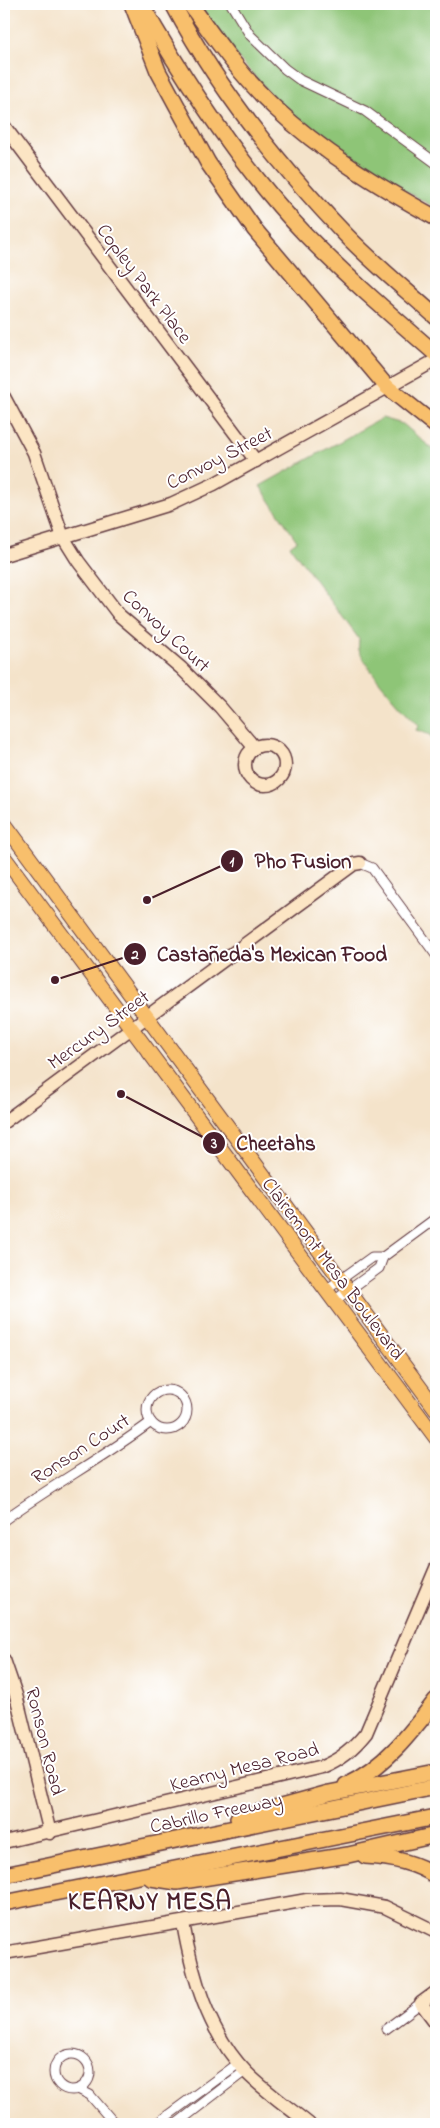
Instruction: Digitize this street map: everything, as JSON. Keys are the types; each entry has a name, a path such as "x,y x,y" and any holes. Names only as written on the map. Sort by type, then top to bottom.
{"highway":[{"path":"132,4 158,71 208,163 254,230 387,387 436,426"},
{"path":"140,4 176,66 261,184 304,233 360,289 436,354"},
{"path":"173,4 215,73 252,126 293,177 347,236 436,317"},
{"path":"190,4 232,61 274,106 335,157 384,189 436,218"},
{"path":"328,1793 355,1781 386,1759 412,1731 436,1700"},
{"path":"121,1852 328,1793 436,1772"},
{"name":"Cabrillo Freeway","path":"4,1875 436,1787"},
{"path":"4,1903 436,1817"},
{"path":"142,1876 177,1882 348,1856 436,1835"},
{"path":"348,1856 398,1859 426,1869 436,1876"}],"main road":[{"name":"Clairemont Mesa Boulevard","path":"4,823 436,1409"},
{"name":"Clairemont Mesa Boulevard","path":"4,857 436,1438"}],"street":[{"path":"231,4 250,35 285,69 300,80 365,111 436,163"},
{"name":"Copley Park Place","path":"4,126 256,461"},
{"name":"Convoy Street","path":"4,556 171,504 214,484 436,360"},
{"name":"Convoy Court","path":"4,397 20,424 34,454 63,537 78,561 119,615 181,668 220,707 254,747"},
{"path":"360,863 372,868 435,952"},
{"name":"Mercury Street","path":"4,1122 354,864 360,863"},
{"path":"330,1296 344,1286 379,1268 383,1258 436,1218"},
{"path":"330,1296 344,1286 372,1257 383,1258"},
{"name":"Ronson Court","path":"171,1390 183,1398 187,1411 184,1420 177,1427 163,1430 151,1422 147,1413 148,1404 156,1392 171,1390"},
{"name":"Ronson Court","path":"4,1520 43,1492 113,1451 151,1422"},
{"name":"Kearny Mesa Road","path":"4,1842 50,1833 322,1767 349,1753 366,1733 436,1568"},
{"name":"Ronson Road","path":"4,1660 16,1695 50,1833"},
{"path":"4,1953 308,1900 340,1899 385,1907 436,1932"},
{"path":"183,1923 191,1965 205,2006 223,2040 242,2067 267,2092 308,2124"},
{"path":"386,2029 436,1992"},
{"path":"421,2003 436,2023"},
{"path":"90,2076 88,2082 78,2089 70,2090 59,2084 54,2073 58,2062 68,2055 80,2056 88,2064 90,2076 101,2106"},
{"path":"156,2124 242,2067"},
{"path":"176,2124 242,2067"},
{"path":"78,2089 90,2095 115,2124"}],"green space":[{"path":"198,4 436,4 436,208 360,166 289,115 225,43"},
{"path":"382,418 403,424 436,452 436,745 430,735 416,730 419,725 376,678 362,657 359,650 359,639 290,546 297,541 260,486"}],"place":[{"name":"Pho Fusion","path":"147,900"},
{"name":"Castañeda's Mexican Food","path":"55,980"},
{"name":"Cheetahs","path":"121,1094"}],"district":[{"name":"KEARNY MESA","path":"150,1900"}]}
